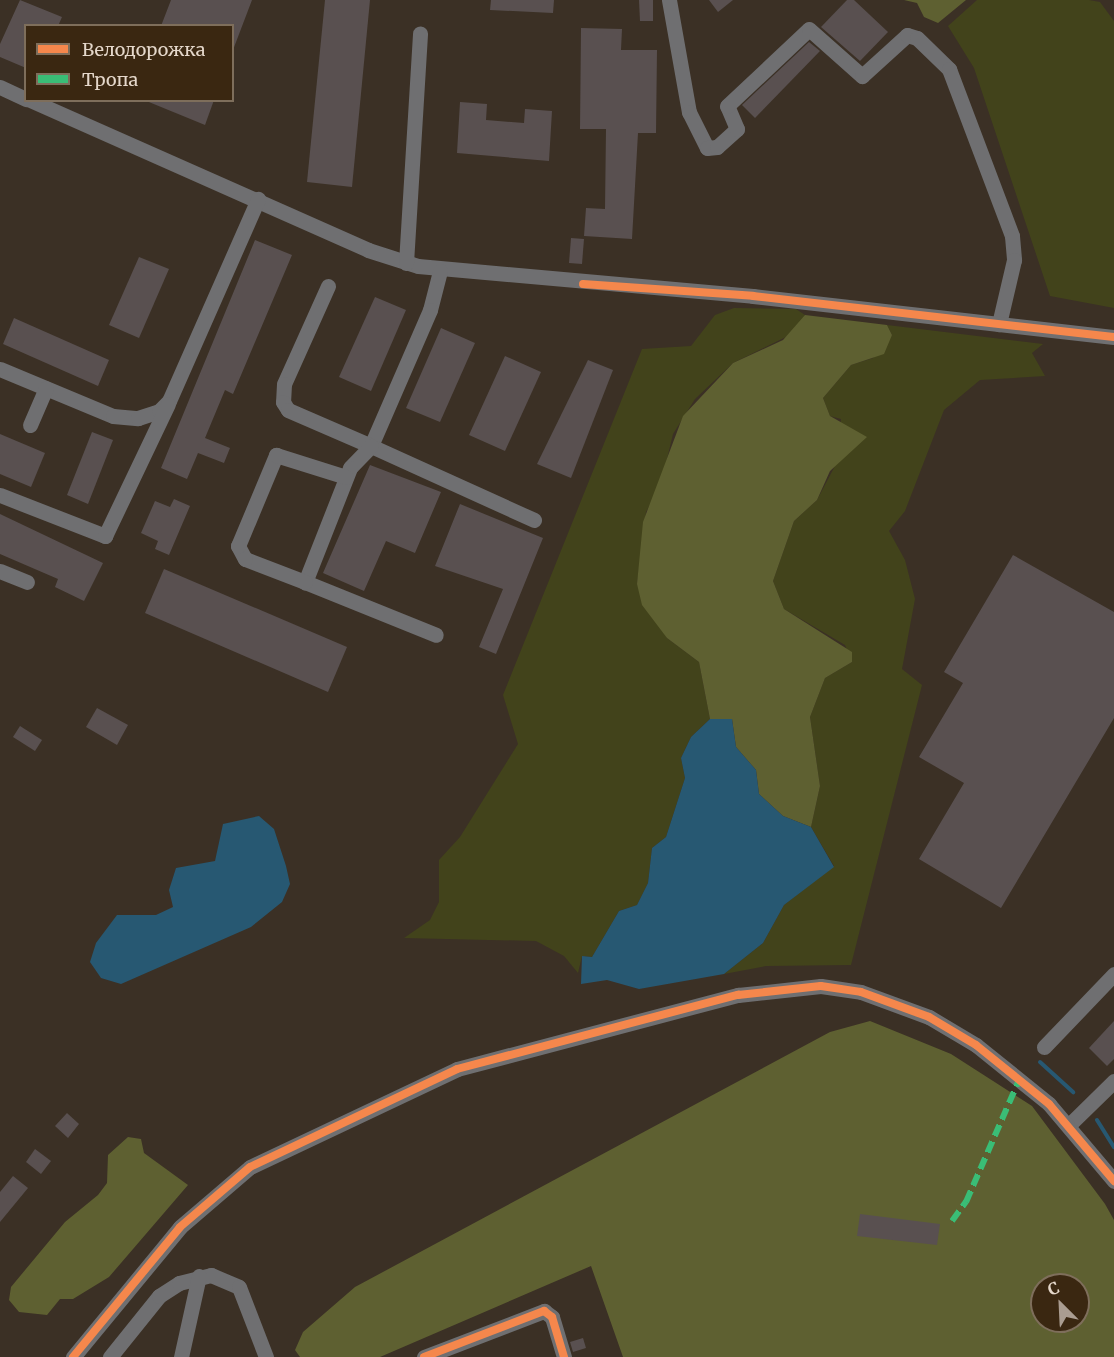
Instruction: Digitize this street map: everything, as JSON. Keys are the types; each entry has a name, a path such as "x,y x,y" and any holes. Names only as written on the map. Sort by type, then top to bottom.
{"street":[{"path":"669,0 689,111 707,148 717,147 737,129 727,106 809,29 862,76 907,35 917,38 950,69 1012,236 1014,260 999,324"},
{"path":"406,263 420,33"},
{"path":"0,87 24,98"},
{"path":"35,102 406,263 440,271 753,296 1114,337"},
{"path":"0,495 105,536 169,401 258,199"},
{"path":"305,582 354,460 371,446 430,310 440,271"},
{"path":"328,286 284,384 283,402 288,410 534,520"},
{"path":"0,369 126,418 149,416 169,401"},
{"path":"30,424 46,388"},
{"path":"346,477 276,455 238,546 245,559 436,635"},
{"path":"0,571 27,582"},
{"path":"1044,1047 1114,974"},
{"path":"73,1357 180,1227 250,1167 457,1069 738,995 821,986 896,1002 976,1045 1069,1125 1114,1181"},
{"path":"1069,1125 1114,1081"},
{"path":"110,1357 159,1296 199,1276 219,1276 239,1287 266,1357"},
{"path":"181,1357 199,1276"},
{"path":"431,1356 543,1311 552,1317 564,1357"}],"shaded area":[{"path":"977,0 1089,0 1100,2 1114,21 1114,308 1050,296 974,68 948,26"},
{"path":"734,308 796,309 805,315 792,334 733,363 695,399 673,434 661,484 646,512 637,584 667,638 699,662 710,719 691,737 681,758 685,778 666,837 652,848 648,883 637,905 619,911 592,957 582,956 578,973 564,956 536,941 404,938 430,920 439,902 439,860 460,837 518,744 503,695 642,349 691,346 715,315"},
{"path":"887,325 1043,344 1032,353 1045,376 980,380 944,410 905,511 889,531 905,560 915,599 902,669 922,685 851,965 766,966 724,974 763,943 784,905 834,866 811,827 820,786 810,717 825,678 852,662 845,645 784,609 773,581 794,521 817,500 836,464 841,419 830,416 823,398 851,365 873,358 892,335"}],"green space":[{"path":"904,0 966,0 938,23 924,17 917,3"},
{"path":"805,315 887,325 892,335 884,354 851,365 823,398 830,416 867,437 830,471 817,500 794,521 773,581 784,609 852,652 852,662 825,678 810,717 820,786 811,827 783,816 759,794 756,770 736,747 732,719 710,719 699,662 667,638 642,605 637,584 643,522 683,416 733,363 783,340"},
{"path":"870,1021 951,1054 1032,1106 1105,1204 1114,1220 1114,1357 623,1357 591,1266 380,1357 300,1357 295,1350 303,1332 355,1287 830,1032"},
{"path":"128,1137 141,1139 144,1153 188,1185 109,1277 73,1299 60,1299 47,1315 19,1312 9,1300 11,1287 65,1222 98,1195 107,1183 108,1155"}],"water":[{"path":"710,719 732,719 736,747 756,770 759,794 783,816 811,827 834,867 784,905 763,943 724,974 639,989 607,980 581,984 582,956 592,957 619,911 637,905 648,883 652,848 666,837 685,778 681,758 691,737"},
{"path":"259,816 274,829 286,866 290,884 282,902 251,927 121,984 101,978 90,962 96,943 117,915 156,915 173,907 169,890 176,868 215,861 223,824"}],"building":[{"path":"20,0 62,17 59,24 24,24 24,67 0,57 0,44"},
{"path":"171,0 252,0 234,47 234,24 162,24"},
{"path":"325,0 370,0 352,187 307,182"},
{"path":"491,0 554,0 553,13 490,10"},
{"path":"639,0 653,0 653,21 640,21"},
{"path":"709,0 733,0 718,12"},
{"path":"847,0 854,0 888,32 860,61 821,27"},
{"path":"581,28 622,29 621,50 657,50 656,133 638,133 632,239 584,236 586,208 605,209 606,129 580,129"},
{"path":"809,42 820,51 755,118 742,105"},
{"path":"149,102 213,102 205,125"},
{"path":"460,102 487,104 486,120 524,123 525,109 552,111 549,161 457,153"},
{"path":"571,238 584,239 582,264 569,263"},
{"path":"255,240 292,255 233,394 225,390 205,438 230,448 224,463 198,453 187,479 161,468"},
{"path":"139,257 169,269 139,338 109,325"},
{"path":"375,297 406,310 371,391 339,377"},
{"path":"14,318 109,360 98,386 3,344"},
{"path":"441,328 475,343 440,422 406,408"},
{"path":"505,356 541,372 505,451 469,435"},
{"path":"588,360 613,370 571,478 537,464"},
{"path":"92,432 113,440 88,504 67,495"},
{"path":"0,434 45,453 31,487 0,474"},
{"path":"370,465 441,492 415,553 386,541 364,591 323,573"},
{"path":"174,499 190,506 169,555 155,549 158,541 141,533 155,501 170,507"},
{"path":"460,504 543,538 496,654 479,647 503,589 435,566"},
{"path":"0,514 103,563 84,601 55,587 58,579 0,554"},
{"path":"1013,555 1114,612 1114,718 1001,908 919,859 964,783 919,757 963,683 944,672"},
{"path":"164,569 347,647 328,692 145,613"},
{"path":"97,708 128,725 117,745 86,727"},
{"path":"20,726 42,740 35,751 13,737"},
{"path":"1114,1021 1114,1059 1107,1066 1089,1048"},
{"path":"67,1113 79,1124 68,1138 55,1126"},
{"path":"35,1149 51,1161 41,1174 26,1162"},
{"path":"13,1176 28,1188 0,1222 0,1192"},
{"path":"860,1214 940,1224 937,1245 857,1236"},
{"path":"583,1338 586,1348 573,1352 570,1342"}],"waterway":[{"path":"1040,1062 1073,1092"},
{"path":"1097,1120 1114,1147"}],"marked path":[{"path":"952,1221 966,1202 1020,1078"}],"cycle path":[{"path":"583,284 753,296 1114,337"},
{"path":"73,1357 180,1227 250,1167 457,1069 738,995 821,986 861,992 929,1017 976,1045 1049,1104 1114,1181"},
{"path":"424,1357 544,1311 552,1317 564,1357"}]}
